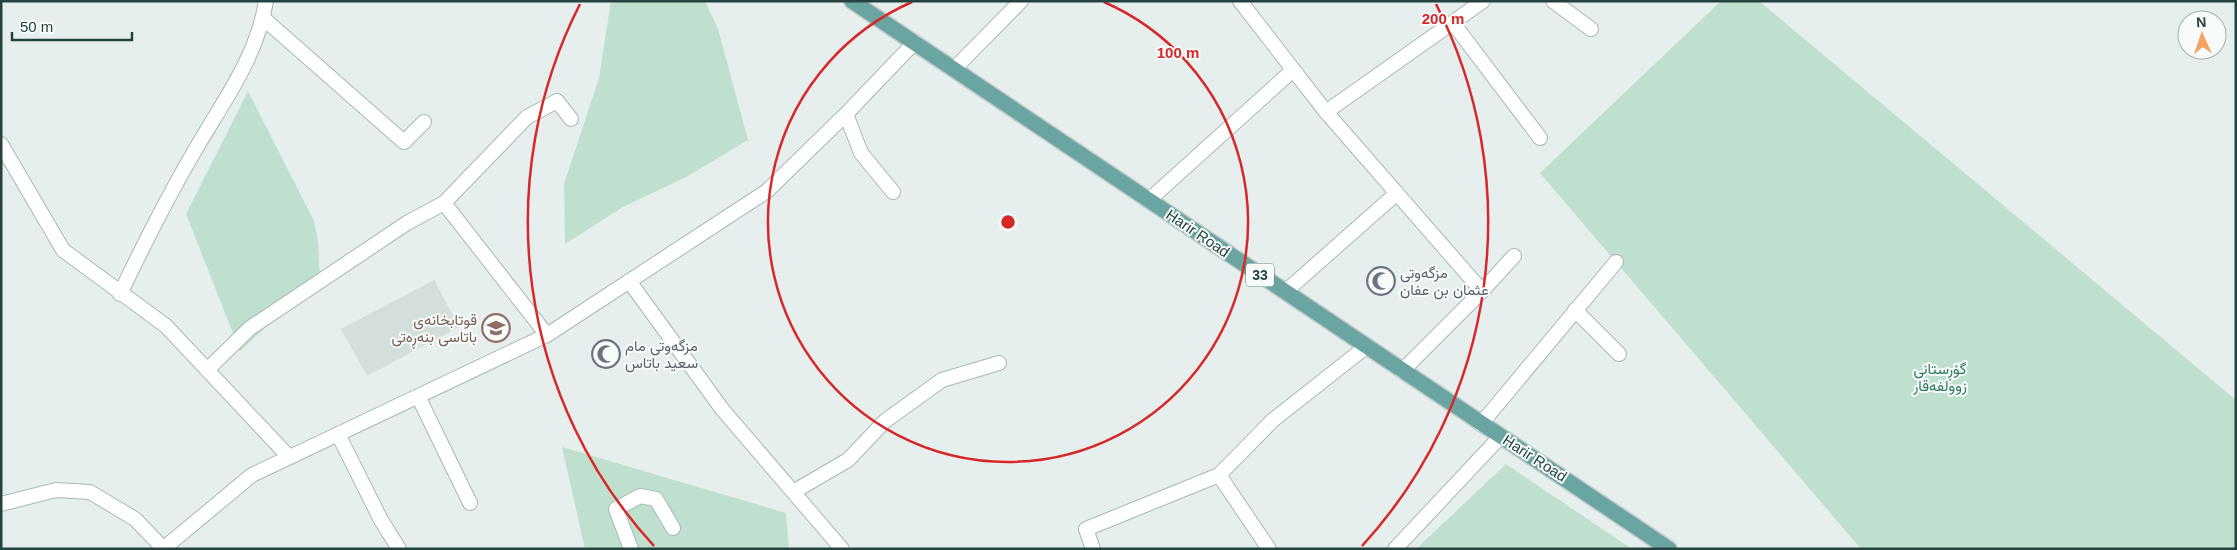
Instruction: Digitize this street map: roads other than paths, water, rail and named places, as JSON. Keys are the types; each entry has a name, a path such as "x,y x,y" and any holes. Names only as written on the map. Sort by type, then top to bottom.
{"main road":[{"name":"Harir Road","path":"852,1 955,68 1481,424 1604,503 1669,549"}],"street":[{"path":"120,294 168,196 234,86 257,41 264,18 266,1"},
{"path":"955,68 1022,1"},
{"path":"1240,1 1326,112 1482,291"},
{"path":"1326,112 1484,1"},
{"path":"1553,1 1591,30"},
{"path":"264,18 404,142 424,122"},
{"path":"1452,23 1540,138"},
{"path":"1,504 56,490 90,492 135,519 163,548 252,474 547,335 767,191 846,114 914,42"},
{"path":"1149,200 1293,70"},
{"path":"207,370 250,328 407,223 444,203 527,117 557,102 571,120"},
{"path":"846,114 860,153 893,192"},
{"path":"1,144 63,250 120,294 166,326 289,457"},
{"path":"1285,292 1397,193"},
{"path":"444,203 547,335"},
{"path":"1402,371 1514,256"},
{"path":"1481,424 1616,262"},
{"path":"629,281 722,409 842,549"},
{"path":"1575,310 1619,354"},
{"path":"1093,549 1086,529 1219,475 1273,420 1362,350 1362,344"},
{"path":"793,492 848,460 885,421 942,380 998,363"},
{"path":"418,396 470,503"},
{"path":"338,434 381,520 400,549"},
{"path":"1395,549 1501,436"},
{"path":"1219,475 1269,549"},
{"path":"631,549 616,509 640,496 656,499 673,528"}],"place":[{"name":"مزگەوتی عثمان بن عفان","path":"1381,281"},
{"name":"قوتابخانەی باتاسی بنەڕەتی","path":"496,328"},
{"name":"مزگەوتی مام سعید باتاس","path":"606,354"}],"park label":[{"name":"گۆڕستانی زوولفەقار","path":"1940,376"}]}
